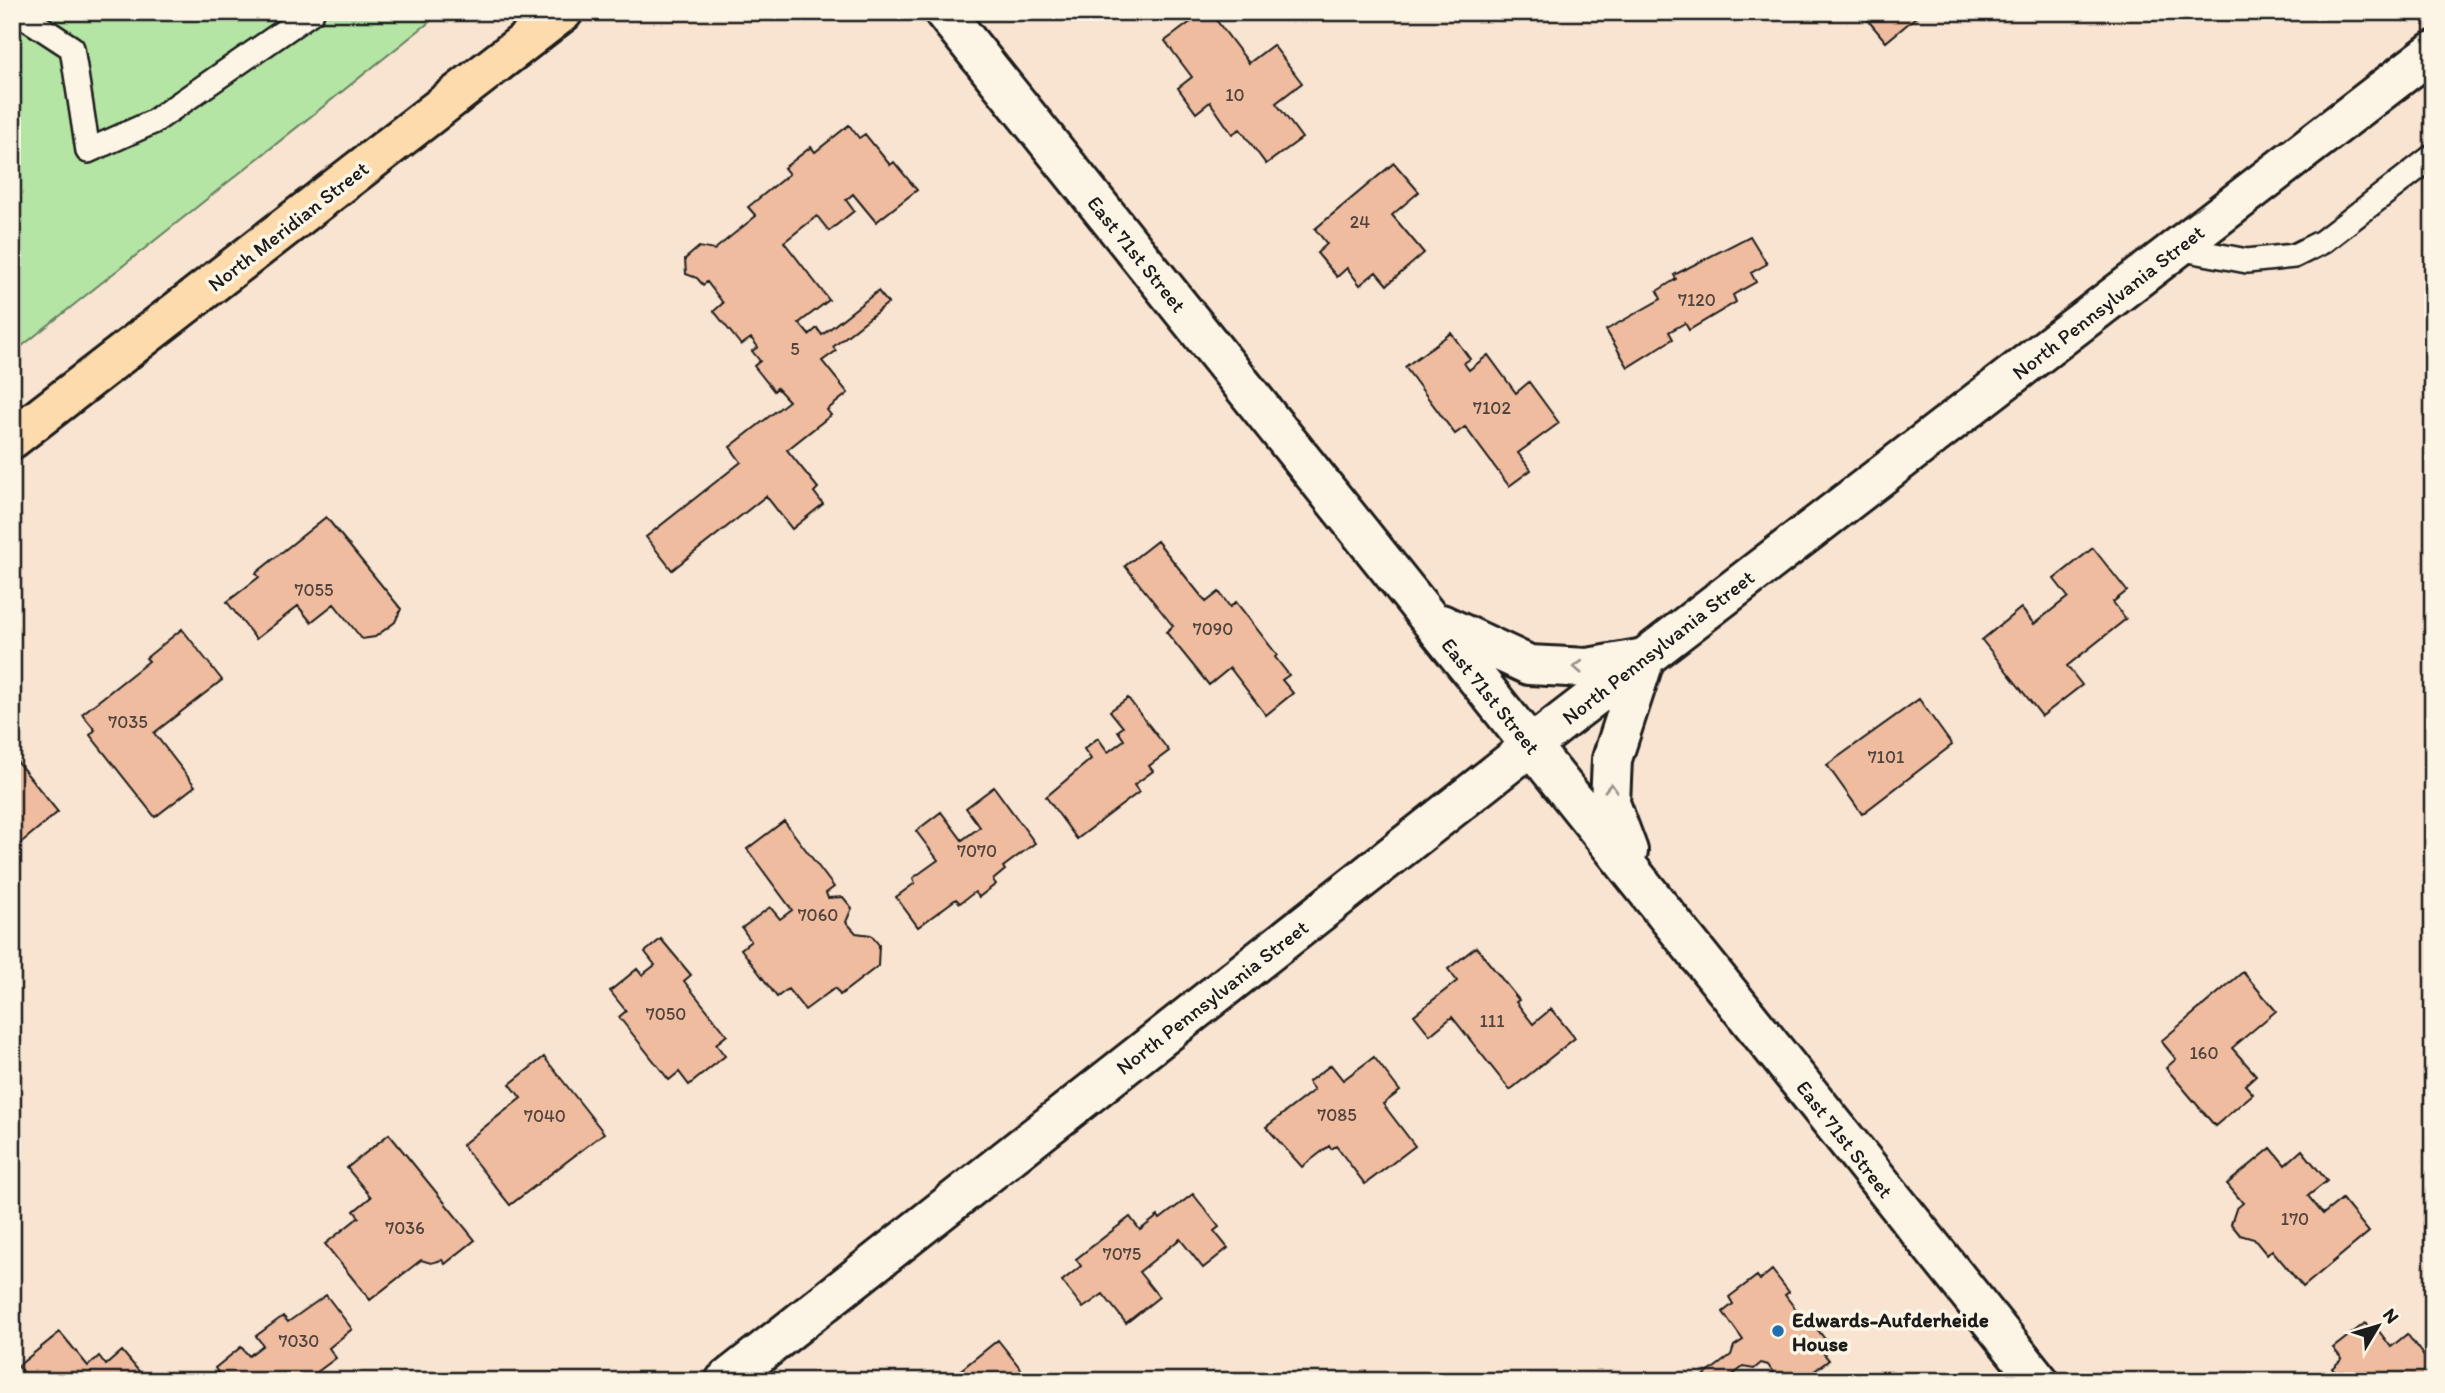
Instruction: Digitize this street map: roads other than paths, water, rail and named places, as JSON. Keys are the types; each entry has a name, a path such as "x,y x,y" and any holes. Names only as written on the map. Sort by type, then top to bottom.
{"main road":[{"name":"North Meridian Street","path":"12,439 563,12"},
{"name":"East 71st Street","path":"943,12 2039,1381"},
{"name":"North Pennsylvania Street","path":"724,1381 1645,657 2433,51"},
{"path":"1429,619 1529,664 1588,668 1645,657 1612,758 1610,803 1637,876"}],"lane":[{"path":"16,12 72,48 88,150 153,122 312,12"},
{"path":"2178,248 2247,261 2294,256 2322,242 2433,156"}],"place":[{"name":"Edwards-Aufderheide House","path":"1778,1331"}]}
